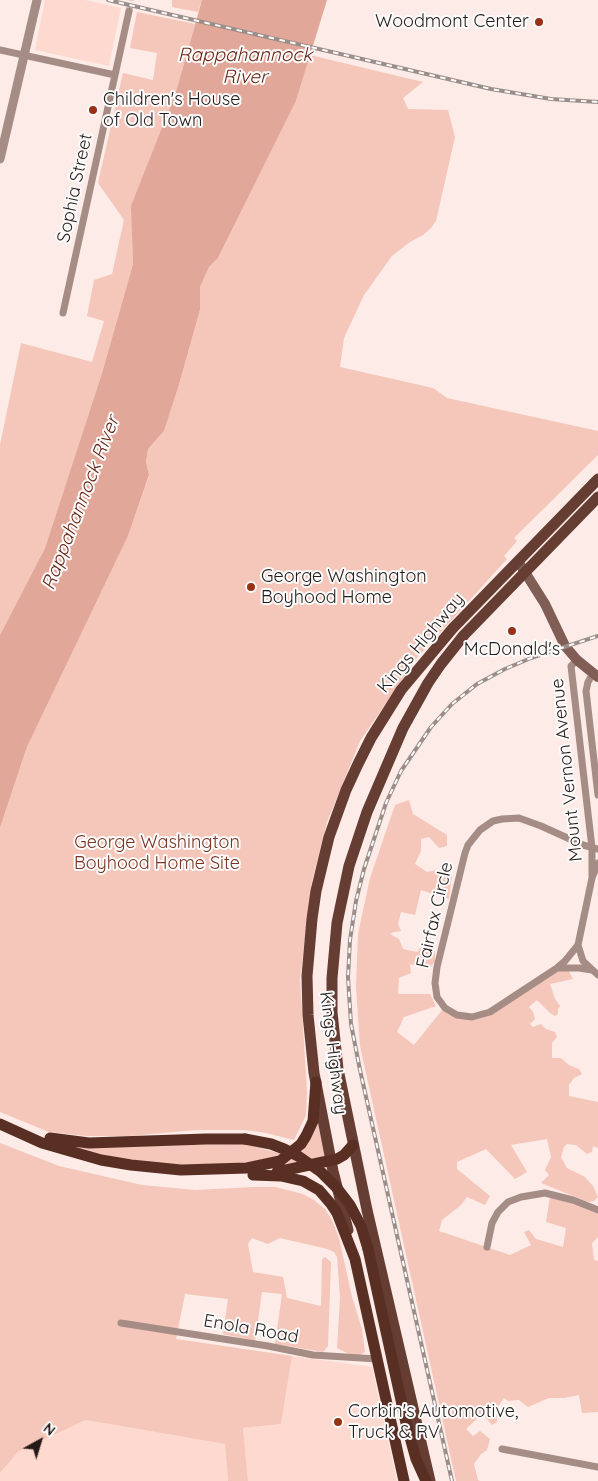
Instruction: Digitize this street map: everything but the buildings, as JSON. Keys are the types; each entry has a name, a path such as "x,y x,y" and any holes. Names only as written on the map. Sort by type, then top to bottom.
{"highway":[{"path":"0,1124 42,1143 80,1155 116,1162 181,1170 247,1168 280,1161 300,1144 306,1136 312,1121 316,1082"},
{"path":"0,1124 43,1137 79,1143 206,1139 245,1140 271,1144 284,1149 321,1172 350,1205 361,1226 368,1248 406,1423 413,1449 426,1481"},
{"path":"0,1133 38,1149 69,1159 127,1172 155,1176 281,1176 303,1181 319,1190 331,1204 337,1213 355,1259"},
{"path":"253,1175 291,1170 331,1161 344,1155 353,1145"},
{"name":"Kings Highway","path":"355,1259 404,1481"}],"main road":[{"name":"Kings Highway","path":"355,1259 331,1161 316,1082 308,1015 306,986 309,943 316,891 323,858 346,790 371,738 401,690 452,628 598,479"},
{"name":"Kings Highway","path":"430,1481 366,1210 335,1046 332,978 337,923 349,866 367,812 393,750 428,683 460,640 598,497"},
{"path":"518,561 545,604 565,646 577,660 596,675"}],"street":[{"path":"0,159 36,0"},
{"name":"Sophia Street","path":"63,313 129,11"},
{"path":"0,50 116,75"},
{"name":"Mount Vernon Avenue","path":"577,660 572,666 595,848 592,878 578,944"},
{"name":"Mount Vernon Avenue","path":"596,675 588,682 586,692 598,795"},
{"name":"Fairfax Circle","path":"578,944 557,968 490,1012 472,1017 464,1017 451,1012 442,1004 435,990 439,956 465,854 468,845 480,830 494,821 518,818 595,848"},
{"name":"Mount Vernon Avenue","path":"592,878 598,863"},
{"path":"578,944 580,956 595,972"},
{"path":"557,968 579,968 595,972"},
{"path":"487,1247 492,1223 498,1212 508,1202 521,1197 545,1193 596,1207"},
{"name":"Enola Road","path":"121,1323 313,1355 377,1359"},
{"path":"502,1449 598,1467"}],"shaded area":[{"path":"45,0 85,0 121,8 109,66 35,50"},
{"path":"292,1356 372,1367 397,1481 248,1481 243,1428 281,1424"},
{"path":"86,1420 225,1444 228,1481 0,1481 0,1473 19,1451"}],"green space":[{"path":"172,0 202,0 198,12 172,7"},
{"path":"137,12 195,24 175,95 132,224 133,264 102,373 45,548 0,635 0,445 21,343 92,362 104,321 87,316 94,280 112,274 124,220 98,183 123,73 153,80 157,53 130,48"},
{"name":"George Washington Boyhood Home Site","path":"310,55 423,82 403,98 408,109 448,110 455,137 436,221 423,235 392,256 364,295 344,338 340,367 433,388 447,398 598,431 598,455 514,538 517,541 504,556 507,559 417,658 360,741 327,822 312,881 300,979 307,1092 306,1115 294,1140 245,1130 196,1130 130,1136 87,1136 49,1132 0,1112 0,828 27,747 128,536 149,476 146,462 148,449 164,431 178,388 200,310 200,287 209,267 218,258 296,101"},
{"path":"409,800 413,814 447,835 447,846 439,848 429,837 421,839 421,851 415,864 427,872 437,870 448,871 452,875 449,899 421,890 415,915 401,912 398,924 401,931 390,934 399,939 403,949 417,952 424,944 434,949 435,955 435,962 430,967 423,968 410,964 411,973 399,978 398,994 430,994 436,1006 404,1017 397,1032 414,1045 443,1009 462,1019 490,1015 556,971 568,969 573,979 550,984 555,999 560,1006 558,1014 555,1016 550,1013 537,1000 529,1007 535,1019 530,1024 533,1027 541,1024 546,1029 555,1032 557,1037 552,1043 552,1058 561,1058 569,1065 579,1069 582,1074 574,1078 569,1085 569,1096 598,1102 598,1148 593,1146 592,1152 587,1154 576,1145 567,1144 561,1157 567,1168 585,1177 593,1186 598,1197 594,1201 588,1202 541,1183 549,1175 545,1170 551,1157 547,1139 511,1145 527,1172 515,1179 486,1149 457,1162 457,1169 490,1196 485,1205 467,1197 461,1205 442,1220 439,1231 510,1255 531,1245 524,1232 529,1230 536,1239 563,1247 566,1228 546,1222 550,1196 578,1204 598,1214 598,1237 592,1243 594,1260 598,1261 598,1412 582,1413 579,1395 549,1398 528,1407 519,1400 508,1401 504,1398 496,1409 497,1422 492,1425 482,1414 466,1429 473,1436 480,1431 490,1439 487,1450 481,1454 474,1464 478,1480 480,1481 456,1481 360,1046 356,987 358,934 370,878 395,805"},
{"path":"318,1121 326,1158 275,1167"},
{"path":"0,1143 59,1166 142,1185 195,1190 275,1187 303,1194 314,1200 325,1209 332,1220 339,1238 352,1297 362,1329 365,1352 359,1355 349,1354 337,1348 340,1298 337,1257 334,1252 280,1238 268,1244 252,1238 248,1244 253,1272 283,1277 287,1298 321,1306 322,1259 325,1257 331,1262 328,1346 323,1352 275,1344 282,1294 262,1292 255,1341 223,1334 228,1299 185,1294 176,1339 292,1356 281,1424 243,1428 248,1481 228,1481 225,1444 86,1420 19,1451 0,1473"},
{"path":"245,1144 282,1154 261,1162 200,1165 168,1164 110,1157 73,1147 74,1146"}],"water":[{"name":"Rappahannock River","path":"202,0 327,0 296,101 218,258 209,267 200,287 200,310 178,388 164,431 148,449 146,462 149,475 128,536 27,747 0,828 0,635 45,548 102,373 133,264 131,206 175,95"}],"tunnel":[{"path":"129,11 131,0"}],"railway":[{"path":"108,0 491,89 551,99 598,102"},
{"path":"452,1481 351,1024 348,977 350,940 356,901 364,869 386,803 401,771 431,727 452,704 477,684 505,669 531,658 598,636"}],"place":[{"name":"Woodmont Center","path":"539,22"},
{"name":"Children's House of Old Town","path":"93,110"},
{"name":"George Washington Boyhood Home","path":"251,587"},
{"name":"McDonald's","path":"512,631"},
{"name":"Corbin's Automotive, Truck & RV","path":"338,1422"}]}
